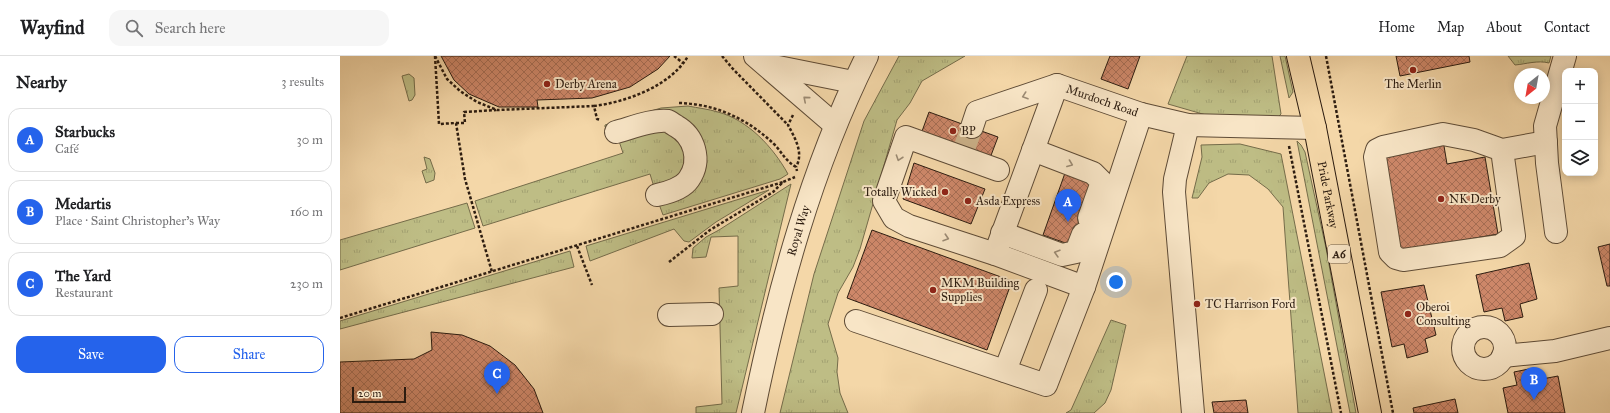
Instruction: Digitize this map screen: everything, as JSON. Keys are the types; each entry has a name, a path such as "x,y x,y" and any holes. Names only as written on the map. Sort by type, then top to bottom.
{"main road":[{"name":"Pride Parkway","path":"1298,56 1315,128 1370,413"},
{"name":"Pride Parkway","path":"1302,56 1307,95"}],"street":[{"name":"Royal Way","path":"753,413 774,318 802,216 835,125 853,82 867,56"},
{"path":"1556,232 1547,163 1546,134 1565,56"},
{"path":"761,61 853,82"},
{"path":"761,61 835,125"},
{"path":"995,254 1057,85"},
{"name":"Murdoch Road","path":"973,122 977,112 1057,85 1141,114 1188,125 1315,128"},
{"path":"856,321 1046,385 1084,286 1141,114"},
{"path":"616,132 651,123 668,121 685,131 693,143 696,160 689,179 672,191 657,195"},
{"path":"1188,125 1175,179 1174,192 1193,413"},
{"path":"1502,150 1514,236 1509,241 1500,246 1403,260 1396,258 1390,252 1375,157 1377,150 1383,147 1443,134 1474,140 1502,150 1546,134"},
{"path":"998,170 962,153 922,143 906,137 884,201 894,218 909,226 995,254 1084,286"},
{"path":"1002,233 1062,255 1076,252 1086,226 1102,182 1094,173 1033,150"},
{"path":"1005,371 1036,290"},
{"path":"669,316 712,314"},
{"path":"1503,356 1555,351 1610,338"}],"path":[{"path":"435,56 439,124 464,123 464,112 497,110"},
{"path":"674,56 683,63"},
{"path":"594,106 628,98 658,86 675,72 688,56"},
{"path":"722,56 788,125"},
{"path":"1326,56 1394,413"},
{"path":"456,123 465,179 492,272"},
{"path":"1285,128 1341,413"},
{"path":"340,318 577,246 798,176"},
{"path":"669,262 710,230 773,192 783,182"},
{"path":"577,246 592,285"}],"green space":[{"path":"899,56 965,56 922,81 910,103 897,120 860,249 853,267 838,293 828,324 838,358 837,372 840,393 848,413 780,413 814,274 864,121"},
{"path":"1187,56 1272,56 1281,114 1277,118 1206,115 1168,104"},
{"path":"1280,56 1285,56 1293,92 1289,98"},
{"path":"1508,56 1551,56 1549,63 1536,62 1515,65"},
{"path":"409,74 414,78 415,95 412,100 409,101 402,76"},
{"path":"688,106 718,112 739,121 759,136 775,154 788,174 780,179 663,215 659,204 683,195 694,127 614,124 605,127 605,125 661,108"},
{"path":"663,130 673,134 685,150 683,170 677,178 654,187 650,174 483,226 475,201 623,153 619,141"},
{"path":"1297,141 1305,152 1326,248 1356,413 1350,413"},
{"path":"1240,144 1281,154 1332,413 1298,413 1283,207 1268,189 1249,175 1228,174 1209,183 1198,198 1192,198 1202,157 1201,145"},
{"path":"424,157 430,159 435,173 434,180 426,183 422,171 427,169"},
{"path":"791,184 736,413 696,413 696,407 722,404 719,288 738,286 738,236 711,237 706,257 692,258 693,248 706,237"},
{"path":"769,190 716,222 689,242 684,241 674,229 590,261 586,246"},
{"path":"467,203 475,228 340,270 340,240"},
{"path":"570,251 574,267 340,329 340,321"},
{"path":"1111,320 1126,325 1111,390 1105,403 1094,413 1066,413 1071,410"}],"building":[{"name":"Derby Arena","path":"441,56 670,56 658,69 630,87 592,98 537,100 538,107 499,107 469,94 454,80"},
{"path":"1110,56 1140,56 1128,89 1101,79"},
{"name":"The Merlin","path":"1396,56 1469,56 1470,62 1400,76"},
{"path":"929,112 998,137 990,158 921,134"},
{"name":"NK Derby","path":"1443,140 1447,164 1485,157 1498,234 1401,251 1381,152"},
{"path":"914,163 985,189 971,224 903,199"},
{"path":"1065,173 1096,184 1083,234 1071,245 1043,235"},
{"path":"872,230 1012,281 987,350 847,298"},
{"path":"1610,244 1610,286 1607,286 1598,247"},
{"path":"1529,263 1537,299 1520,304 1523,317 1505,321 1502,308 1484,312 1476,275"},
{"name":"Oberoi Consulting","path":"1424,285 1436,335 1425,339 1428,352 1407,358 1404,344 1392,347 1381,292"},
{"path":"431,332 462,335 490,346 515,365 534,389 543,413 340,413 340,362 414,359 432,350"},
{"path":"1534,368 1537,380 1558,376 1565,413 1508,413 1503,388 1517,385 1514,372"},
{"path":"1455,399 1458,413 1414,413 1413,408"},
{"path":"1246,400 1248,413 1214,413 1212,402"}],"tunnel":[{"path":"964,149 972,127"}],"place":[{"name":"The Merlin","path":"1413,70"},
{"name":"Derby Arena","path":"547,84"},
{"name":"BP","path":"953,131"},
{"name":"Totally Wicked","path":"945,192"},
{"name":"NK Derby","path":"1441,199"},
{"name":"Asda Express","path":"968,201"},
{"name":"Starbucks","path":"1068,222"},
{"name":"MKM Building Supplies","path":"933,290"},
{"name":"TC Harrison Ford","path":"1197,304"},
{"name":"Oberoi Consulting","path":"1408,314"},
{"name":"The Yard","path":"497,394"},
{"name":"Medartis","path":"1534,400"}]}
